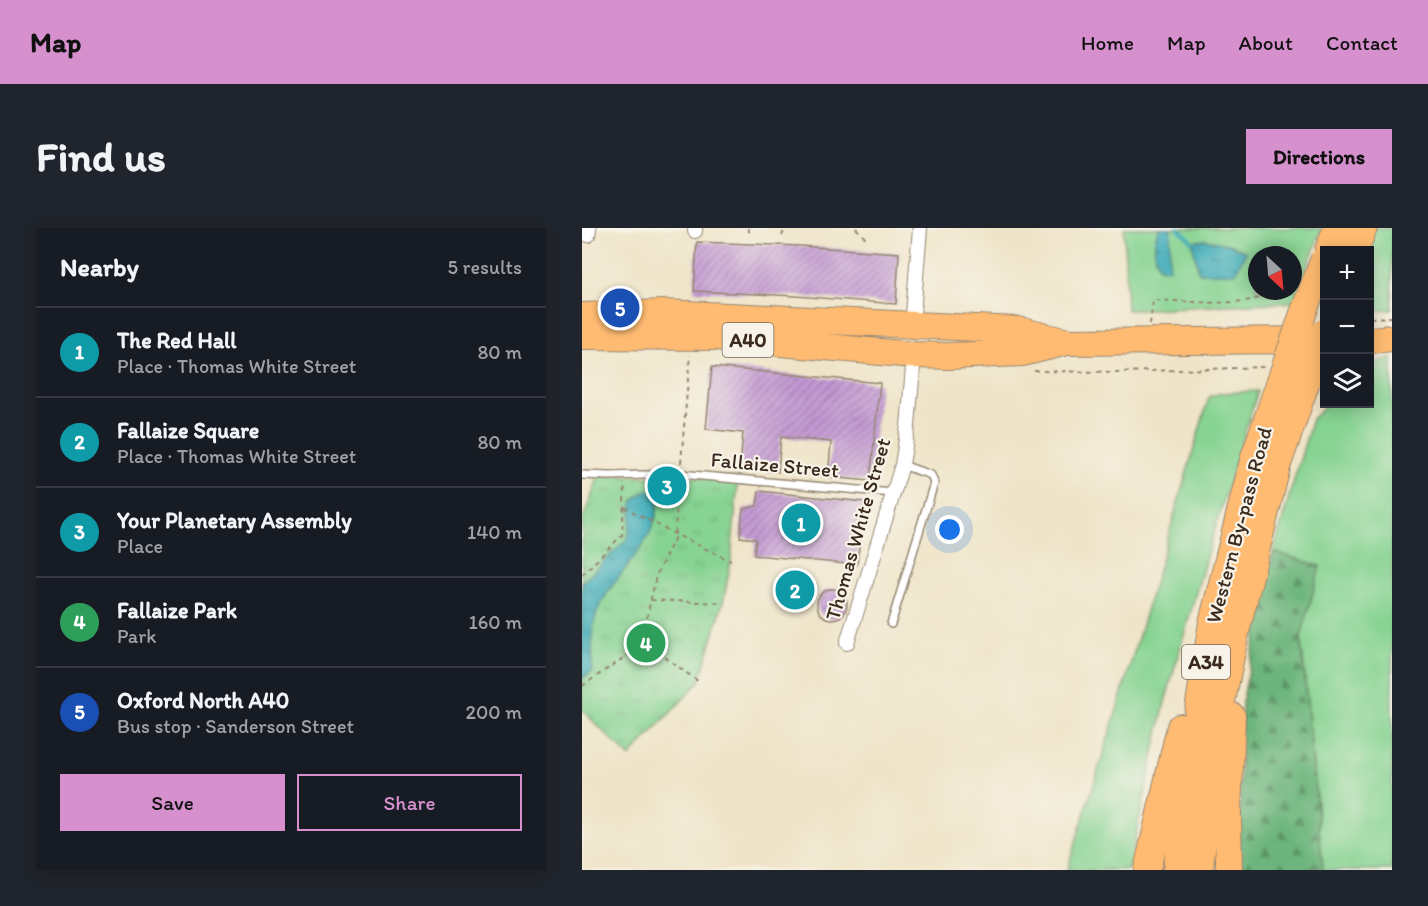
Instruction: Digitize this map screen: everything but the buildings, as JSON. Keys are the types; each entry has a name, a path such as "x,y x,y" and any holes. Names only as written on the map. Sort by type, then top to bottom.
{"highway":[{"path":"1330,246 1337,228"},
{"path":"1357,246 1364,228"},
{"name":"Western By-pass Road","path":"1176,870 1181,816 1212,623 1265,462 1305,308 1320,269"},
{"name":"A40","path":"582,316 664,313 912,327 1018,330 1067,342"},
{"name":"A40","path":"582,336 715,338 948,356 1023,353 1067,342 1320,340"},
{"path":"1374,340 1392,338"},
{"name":"Western By-pass Road","path":"1200,870 1212,750 1236,632 1265,462 1320,341"},
{"path":"1147,870 1183,713 1212,623"},
{"path":"1228,870 1228,813 1236,632"}],"street":[{"path":"912,327 920,228"},
{"name":"Thomas White Street","path":"847,643 902,465 914,355"}],"lane":[{"path":"891,624 934,483 931,475 902,465"},
{"name":"Fallaize Street","path":"582,475 680,474 893,493"}],"path":[{"path":"748,228 750,234"},
{"path":"782,236 785,228"},
{"path":"856,228 868,241"},
{"path":"1148,341 1153,300 1238,303 1255,300"},
{"path":"1374,318 1392,316"},
{"path":"582,686 634,651 642,640 659,567 668,555 675,534 690,353"},
{"path":"1120,372 1272,367"},
{"path":"582,575 622,535 626,476"},
{"path":"624,507 731,561"},
{"path":"651,600 723,603"},
{"path":"642,640 699,682"}],"green space":[{"path":"1124,228 1322,228 1302,281 1302,246 1248,246 1248,300 1295,300 1294,302 1127,310"},
{"path":"1371,228 1392,228 1392,310 1374,311 1374,246 1364,246"},
{"path":"1392,357 1392,870 1323,870 1301,637 1320,566 1273,552 1312,419 1324,408 1374,408 1374,364"},
{"path":"1258,391 1206,557 1165,702 1128,870 1067,870 1120,700 1209,397 1221,393"},
{"path":"599,476 738,478 731,561 723,603 699,682 629,757 582,710 582,522"},
{"path":"1273,552 1320,566 1301,637 1323,870 1241,870 1239,834 1242,703"}],"water":[{"path":"1159,228 1171,228 1169,268 1160,268 1156,258 1155,243"},
{"path":"1207,240 1231,245 1246,252 1235,273 1199,273 1192,241"},
{"path":"654,490 658,494 653,525 646,540 599,607 593,630 592,672 582,679 582,583 628,538 633,501 645,491"}],"waterway":[{"path":"1178,228 1192,241"}],"place":[{"name":"Oxford North A40","path":"620,308"},
{"name":"Your Planetary Assembly","path":"667,486"},
{"name":"The Red Hall","path":"801,523"},
{"name":"Fallaize Square","path":"795,590"},
{"name":"Fallaize Park","path":"646,643"}]}
